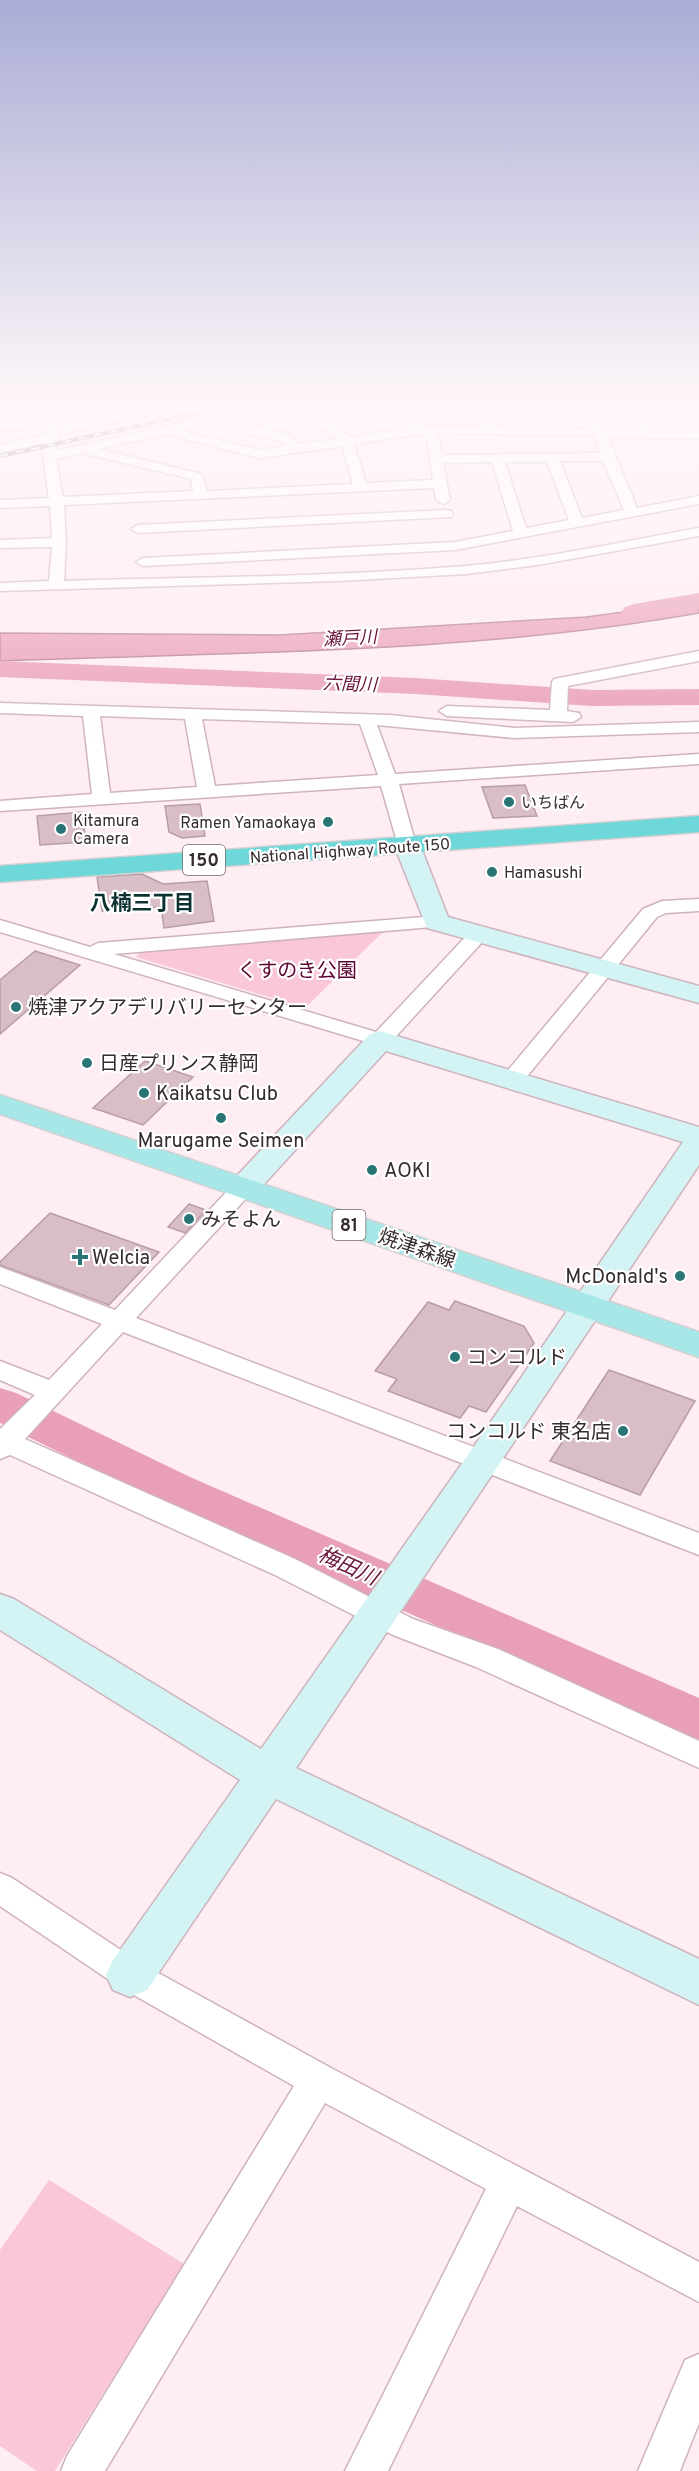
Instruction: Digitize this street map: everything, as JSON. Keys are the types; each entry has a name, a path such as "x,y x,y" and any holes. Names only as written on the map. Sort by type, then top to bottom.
{"highway":[{"name":"National Highway Route 150","path":"0,874 699,811"},
{"name":"National Highway Route 150","path":"0,861 699,824"}],"main road":[{"name":"焼津森線","path":"0,1104 699,1346"}],"street":[{"path":"57,581 58,520"},
{"path":"110,520 138,530 236,520"},
{"path":"138,530 155,520"},
{"path":"138,530 236,520"},
{"path":"346,520 521,534 587,520"},
{"path":"346,520 451,530"},
{"path":"448,520 451,530"},
{"path":"517,520 521,534"},
{"path":"0,587 145,576 138,530"},
{"path":"0,578 57,581 327,578 466,570 537,561 699,532"},
{"path":"0,544 59,542"},
{"path":"562,715 560,684 699,656"},
{"path":"634,670 699,664"},
{"path":"0,695 184,704 248,702 562,715 699,717"},
{"path":"0,708 413,722 514,733 699,727"},
{"path":"92,711 102,800"},
{"path":"192,713 207,792"},
{"path":"562,715 610,729"},
{"path":"367,721 436,922"},
{"path":"0,806 699,759"},
{"path":"512,1080 655,909 671,905 699,904"},
{"path":"83,950 436,922 699,995"},
{"path":"0,926 699,1137"},
{"path":"478,935 5,1441 699,1755"},
{"path":"130,1975 381,1612 699,1141"},
{"path":"0,1275 699,1544"},
{"path":"0,1370 49,1395"},
{"path":"0,1610 268,1775 569,1918 699,1983"},
{"path":"0,1888 130,1975 318,2080 699,2283"},
{"path":"82,2471 318,2080"},
{"path":"366,2471 509,2183"},
{"path":"659,2471 699,2374"}],"green space":[{"name":"くすのき公園","path":"386,929 305,1008 136,957 142,949"},
{"path":"49,2180 184,2264 55,2471 37,2471 0,2446 0,2250"}],"water":[{"path":"699,602 699,613 526,637 351,649 0,661 0,633 279,635 586,617"}],"building":[{"name":"いちばん","path":"525,785 537,816 493,818 482,787"},
{"path":"200,804 205,836 182,838 169,832 165,806"},
{"name":"Kitamura Camera","path":"82,812 86,842 40,845 37,816"},
{"path":"142,874 163,884 207,881 214,921 164,928 161,907 102,911 97,877"},
{"name":"焼津アクアデリバリーセンター","path":"35,951 80,965 0,1034 0,980"},
{"name":"Kaikatsu Club","path":"145,1061 193,1077 143,1125 93,1108"},
{"name":"みそよん","path":"189,1204 206,1210 185,1233 168,1227"},
{"name":"Welcia","path":"50,1213 159,1252 109,1305 0,1265 0,1262"},
{"name":"コンコルド","path":"455,1301 524,1326 534,1343 486,1412 469,1406 460,1418 388,1391 397,1379 375,1371 428,1302 449,1310"},
{"name":"コンコルド 東名店","path":"609,1370 695,1401 640,1495 550,1461"}],"waterway":[{"name":"瀬戸川","path":"634,612 699,601"},
{"name":"六間川","path":"0,669 416,686 592,698 699,697"},
{"name":"梅田川","path":"0,1404 174,1489 699,1721"}],"place":[{"name":"いちばん","path":"509,802"},
{"name":"Ramen Yamaokaya","path":"328,822"},
{"name":"Kitamura Camera","path":"61,829"},
{"name":"Hamasushi","path":"492,872"},
{"name":"焼津アクアデリバリーセンター","path":"16,1007"},
{"name":"日産プリンス静岡","path":"87,1063"},
{"name":"Kaikatsu Club","path":"144,1093"},
{"name":"Marugame Seimen","path":"221,1118"},
{"name":"AOKI","path":"372,1170"},
{"name":"みそよん","path":"189,1219"},
{"name":"Welcia","path":"80,1257"},
{"name":"McDonald's","path":"680,1276"},
{"name":"コンコルド","path":"455,1357"},
{"name":"コンコルド 東名店","path":"623,1431"}],"district":[{"name":"八楠三丁目","path":"142,903"}]}
